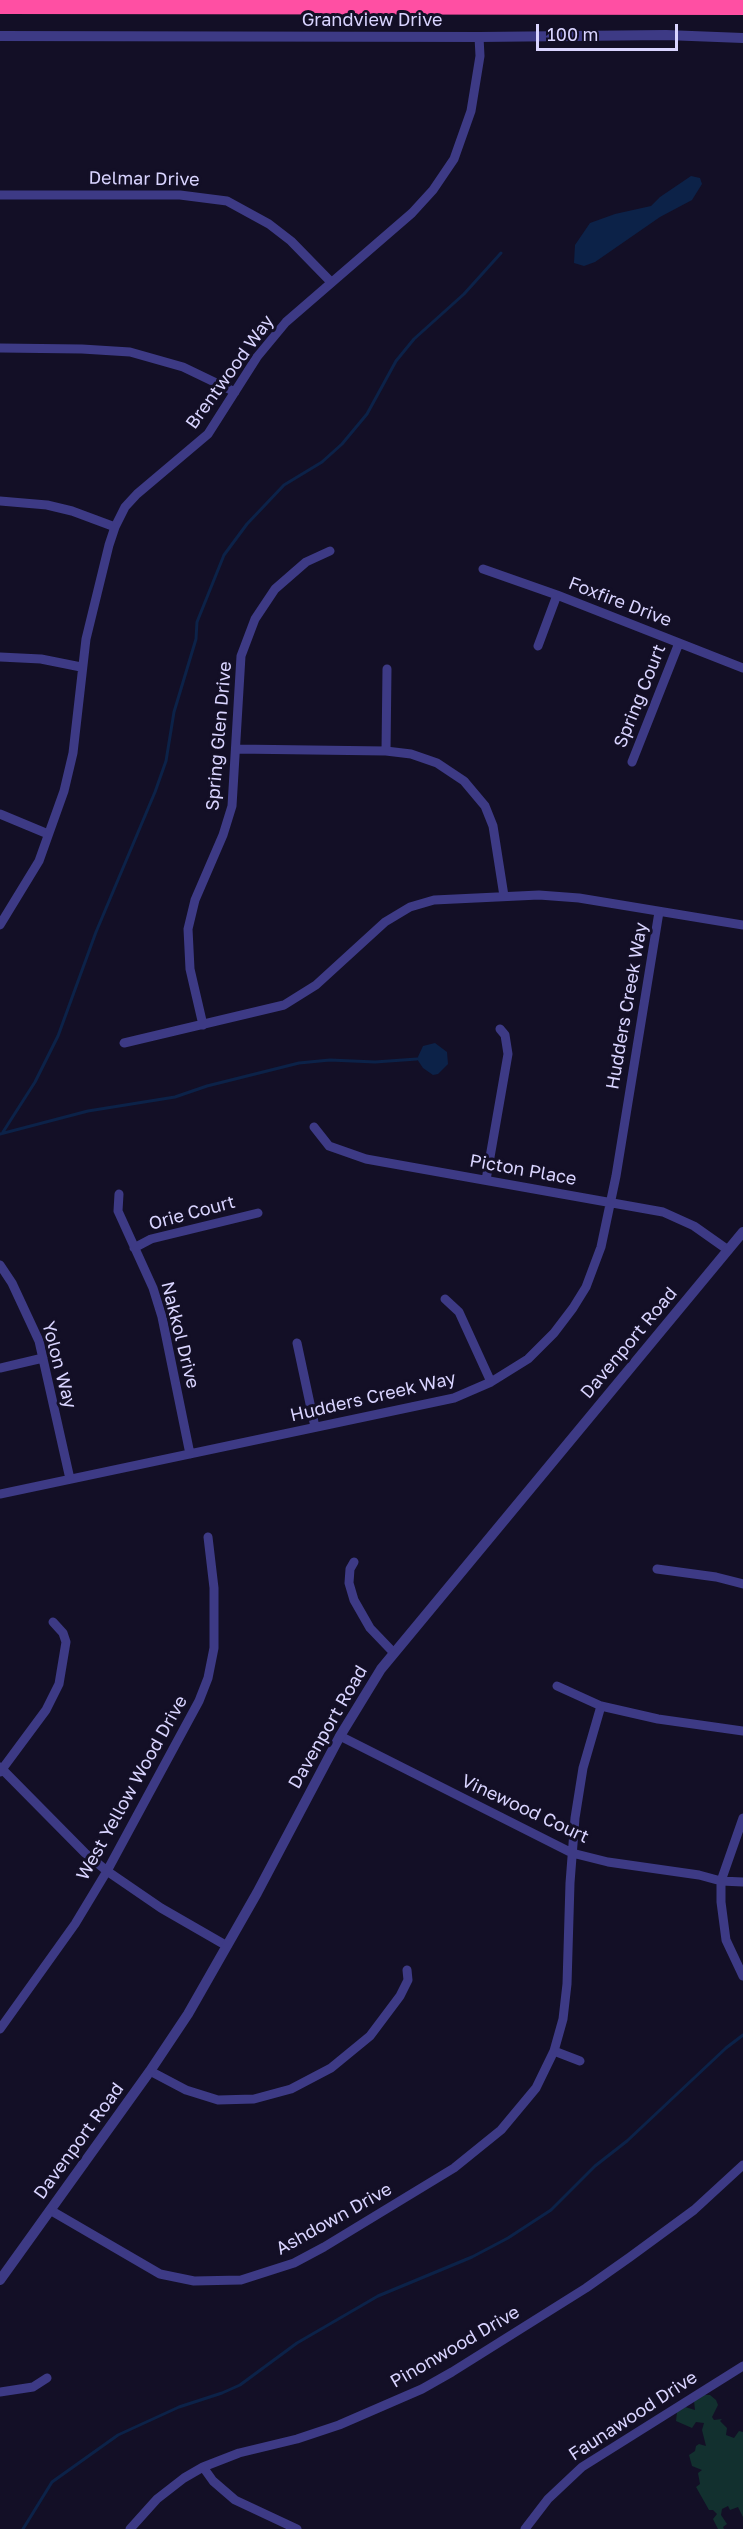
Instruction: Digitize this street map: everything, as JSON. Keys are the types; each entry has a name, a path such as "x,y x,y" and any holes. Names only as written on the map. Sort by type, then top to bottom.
{"highway":[{"path":"0,6 743,7"}],"street":[{"name":"Grandview Drive","path":"0,36 666,35 743,38"},
{"name":"Brentwood Way","path":"0,925 28,881 48,834 70,768 86,639 115,526 125,507 137,494 208,434 270,339 331,282 411,213 446,173 454,159 471,111 480,56 479,37"},
{"name":"Delmar Drive","path":"0,195 180,195 220,200 239,206 269,224 291,241 331,282"},
{"path":"0,348 82,348 130,352 183,367 235,392"},
{"path":"0,501 22,501 64,509 115,526"},
{"name":"Spring Glen Drive","path":"203,1025 190,969 188,929 195,900 230,816 234,795 241,657 255,619 264,603 286,577 306,562 330,551"},
{"name":"Foxfire Drive","path":"483,569 557,595 743,668"},
{"path":"538,646 557,595"},
{"name":"Spring Court","path":"632,762 679,643"},
{"path":"0,657 41,659 81,667"},
{"path":"386,751 387,669"},
{"path":"236,748 386,751 411,754 437,763 459,777 476,793 485,806 493,826 504,896"},
{"path":"0,813 48,834"},
{"path":"124,1043 273,1009 294,1001 316,985 385,922 410,907 444,899 539,895 579,898 743,925"},
{"name":"Hudders Creek Way","path":"0,1494 454,1398 491,1382 528,1359 554,1333 573,1308 595,1267 610,1201 659,912"},
{"path":"486,1180 507,1054 505,1035 500,1029"},
{"name":"Picton Place","path":"314,1127 325,1143 341,1152 391,1165 610,1201 675,1216 694,1226 728,1250"},
{"name":"Nakkol Drive","path":"119,1194 118,1211 153,1288 162,1317 190,1454"},
{"name":"Orie Court","path":"134,1248 151,1239 258,1213"},
{"name":"Davenport Road","path":"0,2280 150,2071 188,2014 340,1736 370,1685 393,1652 743,1232"},
{"name":"Yolon Way","path":"0,1265 31,1321 43,1358 70,1479"},
{"path":"444,1299 459,1312 491,1382"},
{"path":"297,1343 315,1427"},
{"path":"0,1368 43,1358"},
{"name":"West Yellow Wood Drive","path":"0,2029 63,1941 107,1871 186,1728 208,1678 214,1648 215,1615 208,1537"},
{"path":"354,1562 349,1574 354,1600 370,1628 393,1652"},
{"path":"657,1569 716,1577 743,1584"},
{"path":"53,1622 63,1633 66,1642 59,1684 46,1710 1,1769 85,1853 107,1871 161,1908 227,1946"},
{"path":"557,1686 601,1706 658,1719 743,1731"},
{"name":"Ashdown Drive","path":"50,2210 147,2268 170,2277 194,2282 241,2280 294,2263 324,2247 431,2183 476,2152 501,2130 536,2088 554,2052 563,2019 567,1984 572,1853 583,1768 601,1706"},
{"name":"Vinewood Court","path":"340,1736 572,1853 608,1862 699,1875 721,1881 743,1882"},
{"path":"743,1818 721,1881 724,1931 730,1950 743,1976"},
{"path":"150,2071 186,2090 218,2100 254,2099 291,2089 331,2068 370,2036 400,1996 408,1980 407,1970"},
{"path":"554,2052 580,2061"},
{"name":"Pinonwood Drive","path":"130,2529 157,2499 178,2482 203,2467 239,2452 297,2439 339,2425 435,2382 586,2288 694,2210 743,2165"},
{"name":"Faunawood Drive","path":"525,2529 548,2499 582,2467 743,2366"},
{"path":"0,2392 33,2387 47,2378"},
{"path":"203,2467 213,2481 235,2500 297,2529"}],"green space":[{"path":"703,2395 710,2395 716,2400 718,2405 712,2417 714,2420 722,2419 720,2421 727,2428 726,2435 734,2438 739,2431 743,2432 743,2517 738,2507 730,2510 728,2506 722,2509 721,2515 727,2524 723,2527 724,2529 718,2529 713,2519 717,2514 709,2510 696,2487 700,2484 698,2473 702,2470 692,2466 689,2455 699,2444 706,2446 702,2430 704,2423 696,2422 692,2428 676,2421 677,2412 685,2407 695,2410 694,2401"}],"water":[{"path":"691,176 700,178 702,184 692,200 660,217 595,262 584,266 574,263 575,245 590,223 615,214 651,206"},
{"path":"435,1043 447,1052 448,1064 438,1074 433,1075 423,1068 417,1059 423,1046"}],"waterway":[{"path":"3,1132 35,1082 58,1036 96,932 155,792 166,761 174,712 196,639 197,622 224,555 247,524 284,485 322,462 342,444 367,414 396,361 414,339 464,294 501,253"},
{"path":"0,1134 88,1111 175,1097 207,1086 299,1063 330,1060 375,1062 417,1059"},
{"path":"23,2529 52,2482 118,2435 179,2407 240,2385 297,2343 378,2296 472,2257 508,2238 551,2210 595,2166 627,2141 726,2048 743,2035"}]}
